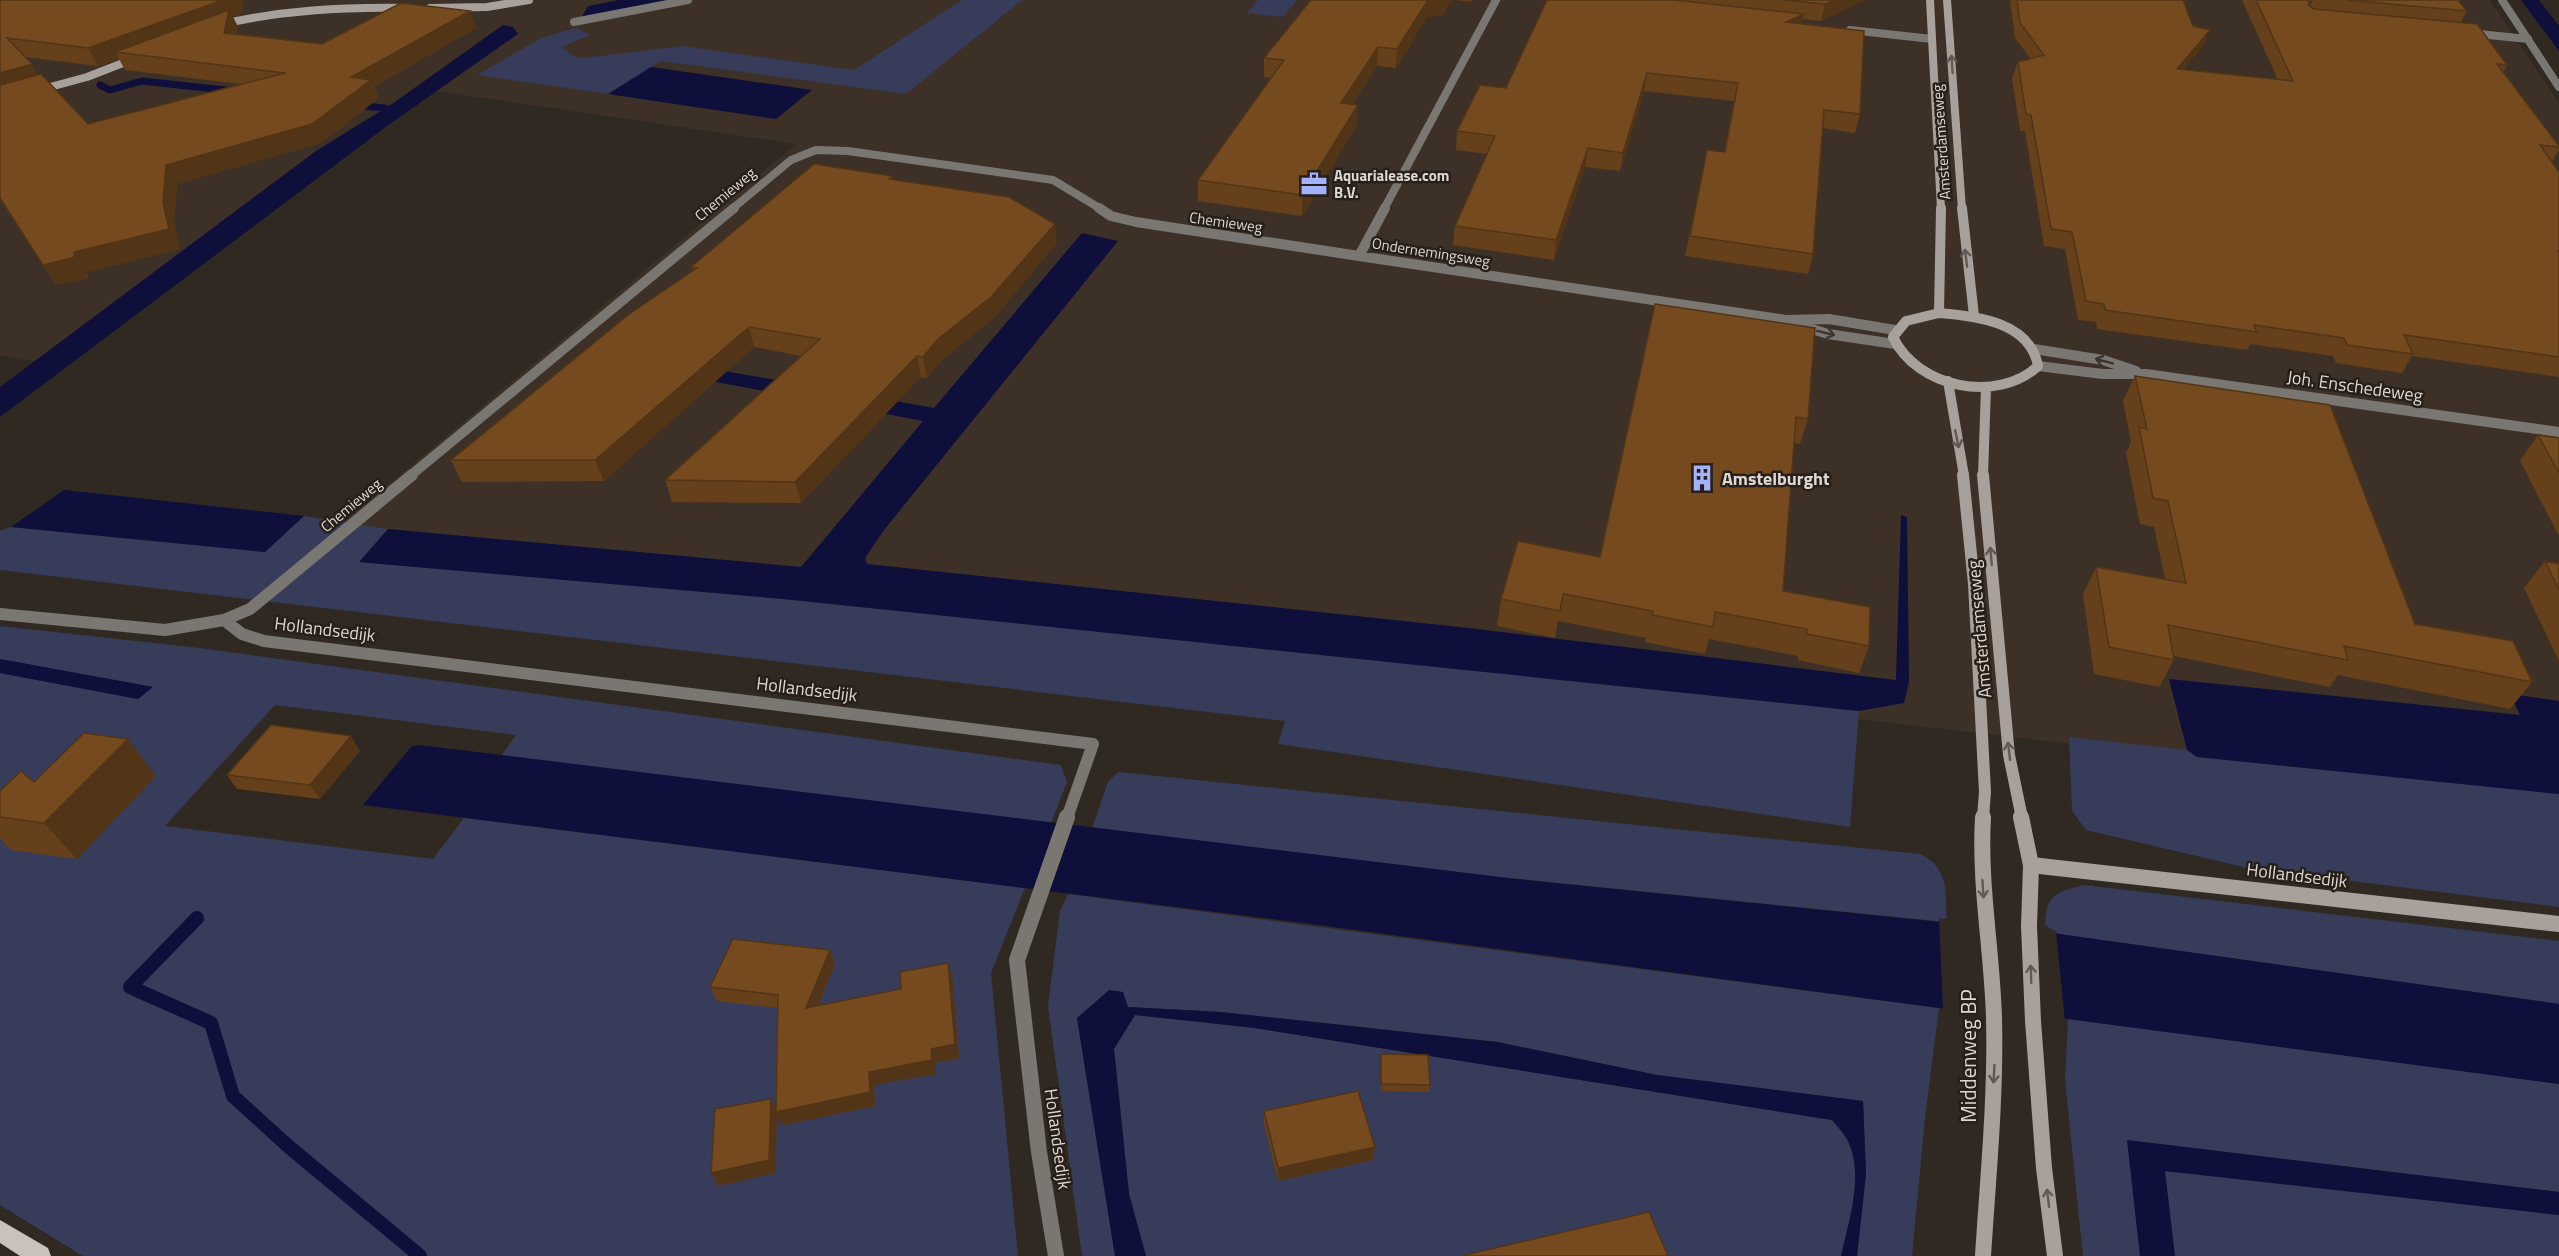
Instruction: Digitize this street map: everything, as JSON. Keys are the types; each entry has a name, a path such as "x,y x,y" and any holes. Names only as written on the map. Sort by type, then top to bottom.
{"main road":[{"path":"0,1231 40,1256"}],"street":[{"path":"425,8 488,7 529,0"},
{"path":"574,22 688,0"},
{"name":"Ondernemingsweg","path":"1496,0 1359,256 1786,320 1829,320 1895,330"},
{"name":"Amsterdamseweg","path":"1930,0 1942,220 1939,313"},
{"name":"Amsterdamseweg","path":"1947,0 1966,262 1972,283 1974,316"},
{"path":"2502,0 2559,87"},
{"path":"209,28 283,11 328,7 414,8"},
{"path":"1847,29 1932,39"},
{"path":"2458,32 2528,39"},
{"path":"32,92 87,77 147,53"},
{"name":"Chemieweg","path":"224,620 250,609 783,166 791,160 816,150 848,151 1053,180 1111,216 1136,222 1359,256"},
{"path":"1939,313 1974,316 2011,330 2034,350 2038,366 2032,375 2021,382 1986,387 1948,381 1912,365 1901,355 1895,344 1895,330 1905,321 1920,315 1939,313"},
{"name":"Ondernemingsweg","path":"1786,320 1828,334 1895,344"},
{"name":"Joh. Enschedeweg","path":"2034,350 2103,360 2146,374"},
{"name":"Joh. Enschedeweg","path":"2038,366 2103,374 2146,374 2559,432"},
{"name":"Amsterdamseweg","path":"1948,381 1963,470 1974,584 1985,792 1981,856"},
{"name":"Amsterdamseweg","path":"1986,387 1983,473 2008,743 2031,865"},
{"path":"0,614 165,630 224,620"},
{"name":"Hollandsedijk","path":"224,620 237,633 248,639 1093,744 1017,960 1039,1152 1056,1256"},
{"name":"Middenweg BP","path":"1981,856 1994,1016 1994,1064 1983,1256"},
{"path":"2031,865 2029,926 2033,1021 2044,1168 2055,1256"},
{"name":"Hollandsedijk","path":"2031,865 2559,924"}],"shaded area":[{"path":"0,0 2490,0 2559,103 2559,782 2074,744 1849,718 1079,644 315,546 796,144 429,90 55,364 0,356"},
{"path":"619,0 675,0 582,17 588,6"},
{"path":"962,0 1022,0 906,94 661,61 608,94 477,75 541,38 576,28 590,35 562,47 573,56 584,58 682,46 854,70"},
{"path":"1258,0 1297,0 1283,17 1247,13"},
{"path":"2521,0 2539,0 2559,26 2559,51"},
{"path":"503,25 513,27 518,34 387,126 0,417 0,387 316,151 392,104"},
{"path":"651,67 812,90 776,119 608,94"},
{"path":"1082,233 1118,241 884,530 865,558 867,564 1469,628 1896,680 1901,515 1907,517 1909,681 1904,703 1859,711 783,599 359,562 388,529 801,567 923,421 601,360 612,351 934,408"},
{"path":"64,490 304,516 265,552 11,527"},
{"path":"304,516 388,529 360,562 783,599 1859,711 1850,827 1278,744 1285,721 0,570 0,531 11,527 264,552"},
{"path":"0,626 199,648 1061,765 1067,782 1051,823 501,756 516,735 275,705 165,826 433,859 464,818 1025,888 991,973 1018,1256 83,1256 0,1205 0,673 138,699 152,687 0,659"},
{"path":"0,659 153,687 138,699 0,673"},
{"path":"2169,679 2520,715 2510,694 2559,701 2559,794 2197,757 2187,750"},
{"path":"2069,737 2187,750 2198,757 2559,794 2559,907 2248,868 2086,830 2072,811"},
{"path":"419,745 1508,878 2059,934 2559,1004 2559,1084 2068,1019 1939,1008 1311,924 363,805 411,747"},
{"path":"1118,772 1920,854 1937,866 1941,874 1944,882 1947,922 1508,878 1092,828 1108,782"},
{"path":"2084,885 2559,941 2559,1004 2059,934 2045,925 2048,907 2055,896"},
{"path":"1068,894 1939,1008 1925,1118 1912,1256 1857,1256 1866,1174 1863,1101 1657,1075 1497,1042 1221,1012 1128,1007 1077,1018 1115,1256 1082,1256 1048,1006 1060,911"},
{"path":"1109,990 1123,992 1128,1007 1221,1012 1497,1042 1657,1075 1863,1101 1866,1174 1857,1256 1841,1256 1854,1197 1855,1167 1847,1139 1832,1120 1255,1028 1135,1015 1114,1049 1129,1194 1146,1256 1115,1256 1077,1018"},
{"path":"1135,1015 1255,1028 1832,1120 1847,1139 1855,1167 1854,1197 1841,1256 1146,1256 1129,1194 1114,1048"},
{"path":"2068,1019 2559,1084 2559,1192 2127,1140 2164,1171 2559,1215 2559,1256 2083,1256 2065,1080"},
{"path":"2127,1140 2559,1192 2559,1215 2165,1171 2175,1256 2140,1256"}],"pier":[{"path":"1939,918 2056,931 2065,1022 1943,1010"}],"building":[{"path":"0,0 223,0 88,48 7,38 32,64 0,73"},
{"path":"1311,0 1428,0 1397,49 1378,47 1341,103 1358,105 1302,195 1198,180 1284,60 1264,58"},
{"path":"1547,0 1674,0 1804,14 1786,22 1864,31 1860,114 1824,110 1813,254 1690,236 1707,150 1725,152 1738,83 1647,73 1623,153 1588,148 1556,240 1455,226 1495,136 1457,131 1480,85 1506,88"},
{"path":"1784,0 1834,0 1825,4"},
{"path":"2017,0 2183,0 2193,26 2210,30 2177,69 2293,81 2256,0 2309,0 2308,5 2314,9 2477,24 2507,65 2497,64 2559,146 2540,145 2559,172 2559,357 2404,335 2413,354 2347,345 2344,338 2254,325 2257,332 2105,310 2104,304 2086,301 2072,232 2051,229 2031,115 2026,114 2018,62 2044,55 2020,23"},
{"path":"2347,0 2458,0 2467,11"},
{"path":"401,3 470,11 351,77 371,80 312,124 166,165 163,203 169,229 74,252 75,257 43,265 0,198 0,85 41,74 88,124 285,73 115,52 229,10 224,33 322,44"},
{"path":"814,164 892,176 889,179 1009,197 1055,224 991,297 938,339 923,357 917,356 795,482 665,480 820,339 749,327 595,460 451,460 628,315 697,268 691,267"},
{"name":"Amstelburght","path":"1655,304 1815,328 1808,419 1796,417 1783,591 1870,607 1869,646 1807,634 1807,629 1715,612 1713,627 1652,615 1653,611 1563,594 1560,611 1501,599 1518,541 1600,557"},
{"path":"2135,376 2330,405 2415,624 2513,641 2532,682 2344,646 2348,660 2168,625 2174,660 2109,647 2096,567 2186,583 2168,501 2153,498 2139,427 2147,429"},
{"path":"2538,435 2559,438 2559,473"},
{"path":"2545,561 2559,564 2559,590"},
{"path":"271,725 351,736 310,785 227,775"},
{"path":"84,733 128,739 44,823 0,817 0,791 21,771 34,782"},
{"path":"733,939 830,950 806,1008 901,989 900,972 948,963 955,1044 931,1049 932,1060 869,1072 870,1092 776,1112 778,995 710,987"},
{"path":"1381,1054 1428,1055 1430,1085 1381,1084"},
{"path":"1358,1091 1375,1147 1278,1168 1264,1111"},
{"path":"771,1099 769,1160 711,1173 715,1109"},
{"path":"1649,1212 1668,1256 1461,1256"}],"waterway":[{"path":"100,85 110,90 142,81 233,91"},
{"path":"355,105 385,108"},
{"path":"197,918 130,987 211,1023 233,1096 288,1146 420,1256"}],"place":[{"name":"Aquarialease.com B.V.","path":"1314,184"},
{"name":"Amstelburght","path":"1702,478"}]}
